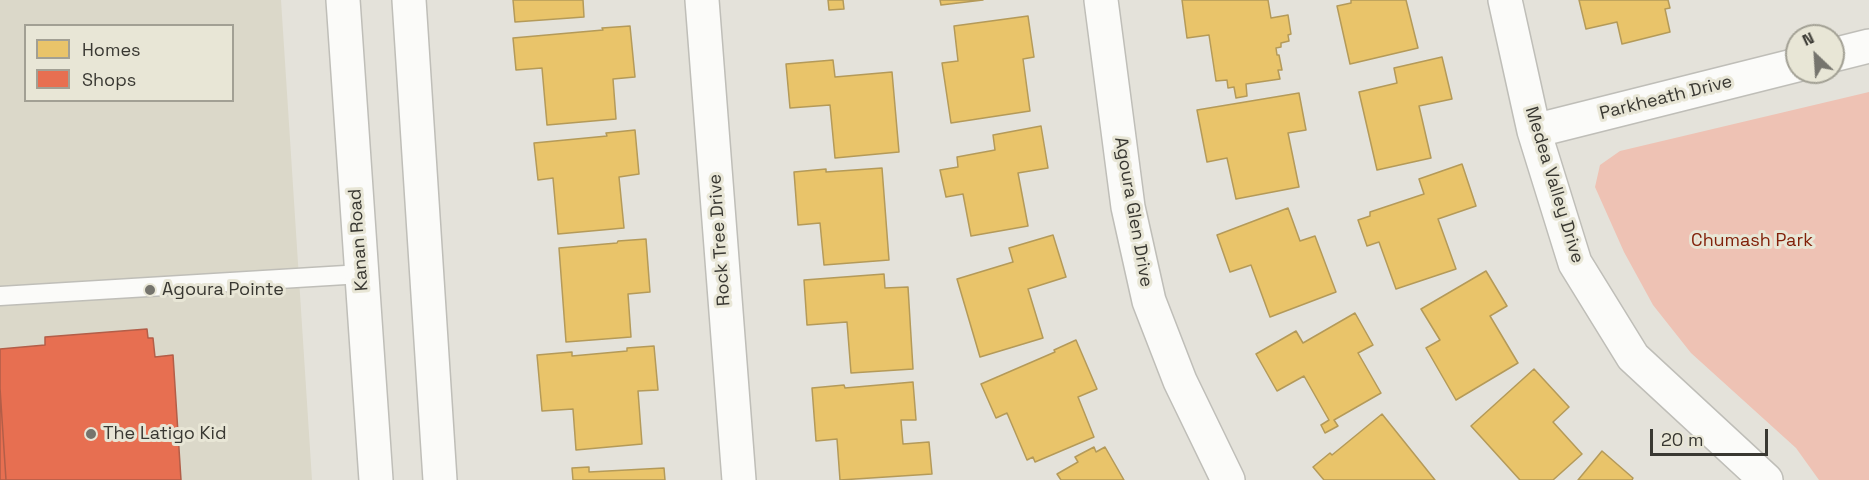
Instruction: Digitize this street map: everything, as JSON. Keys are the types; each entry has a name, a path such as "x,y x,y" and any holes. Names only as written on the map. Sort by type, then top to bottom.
{"street":[{"name":"Kanan Road","path":"343,0 376,480"},
{"path":"409,0 440,480"},
{"name":"Rock Tree Drive","path":"702,0 739,480"},
{"name":"Agoura Glen Drive","path":"1101,0 1128,207 1149,301 1180,381 1228,480"},
{"name":"Medea Valley Drive","path":"1505,0 1534,131 1575,263 1633,357 1766,480"},
{"path":"1845,53 1869,46"},
{"name":"Parkheath Drive","path":"1534,131 1785,68"}],"lane":[{"path":"0,296 362,274"}],"shaded area":[{"name":"Agoura Pointe","path":"0,0 281,0 312,480 0,480"}],"green space":[{"name":"Chumash Park","path":"1869,92 1869,480 1819,480 1796,448 1691,353 1653,305 1624,252 1595,187 1600,165 1620,151"}],"building: Homes":[{"path":"513,0 583,0 584,17 515,22"},
{"path":"828,0 843,0 844,9 829,10"},
{"path":"940,0 983,0 941,5"},
{"path":"1182,0 1268,0 1271,18 1288,15 1291,34 1288,35 1289,41 1281,43 1281,47 1276,48 1282,70 1278,70 1280,79 1246,84 1247,96 1236,98 1234,87 1228,88 1227,80 1216,81 1209,35 1187,38"},
{"path":"1351,0 1406,0 1418,48 1350,64 1337,6 1351,3"},
{"path":"1579,0 1668,0 1670,8 1665,9 1670,32 1622,44 1617,22 1586,29"},
{"path":"1028,16 1034,57 1023,59 1030,111 951,123 942,63 958,61 954,26"},
{"path":"630,26 635,77 613,79 616,119 547,125 542,68 516,70 513,38"},
{"path":"1442,57 1452,99 1419,106 1431,158 1377,170 1359,92 1397,83 1394,68"},
{"path":"833,60 835,77 892,72 899,152 835,158 830,105 790,108 786,64"},
{"path":"1299,93 1306,130 1288,133 1299,187 1236,199 1227,158 1207,162 1197,110"},
{"path":"1041,126 1048,168 1018,173 1028,226 971,236 963,194 946,197 940,170 958,167 957,157 995,150 993,135"},
{"path":"635,130 639,174 619,177 624,228 558,234 553,178 538,180 534,143 607,136 606,133"},
{"path":"1462,164 1476,206 1438,219 1456,269 1396,289 1379,242 1367,246 1358,220 1370,216 1370,212 1424,194 1419,179"},
{"path":"882,168 889,260 824,265 820,223 798,225 794,172"},
{"path":"1288,208 1300,241 1315,236 1336,292 1270,317 1251,265 1230,272 1217,235"},
{"path":"1053,235 1066,277 1028,289 1043,338 980,357 957,279 1013,262 1009,248"},
{"path":"646,239 650,292 628,294 631,337 566,342 559,248"},
{"path":"1486,271 1507,306 1490,316 1518,363 1456,400 1426,348 1440,340 1421,309"},
{"path":"884,274 885,288 908,287 913,369 851,373 847,322 807,325 804,280"},
{"path":"1355,313 1373,345 1358,353 1381,393 1334,420 1338,426 1325,433 1321,425 1329,420 1304,376 1277,391 1256,354 1296,331 1303,343"},
{"path":"1076,340 1097,389 1078,397 1094,437 1035,462 1033,457 1027,460 1007,413 996,418 981,384 1055,352 1054,350"},
{"path":"654,346 658,390 638,391 642,444 576,450 573,409 542,411 537,355 572,352 572,356"},
{"path":"1534,369 1569,407 1553,422 1582,454 1553,480 1520,480 1471,426"},
{"path":"913,382 916,420 901,420 903,444 929,442 932,474 840,480 837,439 816,441 812,388 844,385 845,388"},
{"path":"1382,414 1435,480 1324,480 1313,467 1330,453 1332,455"},
{"path":"1094,447 1096,452 1105,447 1124,480 1061,480 1057,474 1078,462 1075,457"},
{"path":"1602,451 1633,478 1632,480 1578,480"},
{"path":"589,467 589,472 664,468 665,480 573,480 572,468"}],"building: Shops":[{"name":"The Latigo Kid","path":"147,329 148,338 153,338 155,357 173,355 181,480 6,480 0,349 45,345 45,337"},
{"path":"0,388 6,480 0,480"}],"place":[{"name":"Agoura Pointe","path":"150,290"},
{"name":"The Latigo Kid","path":"91,434"}]}
